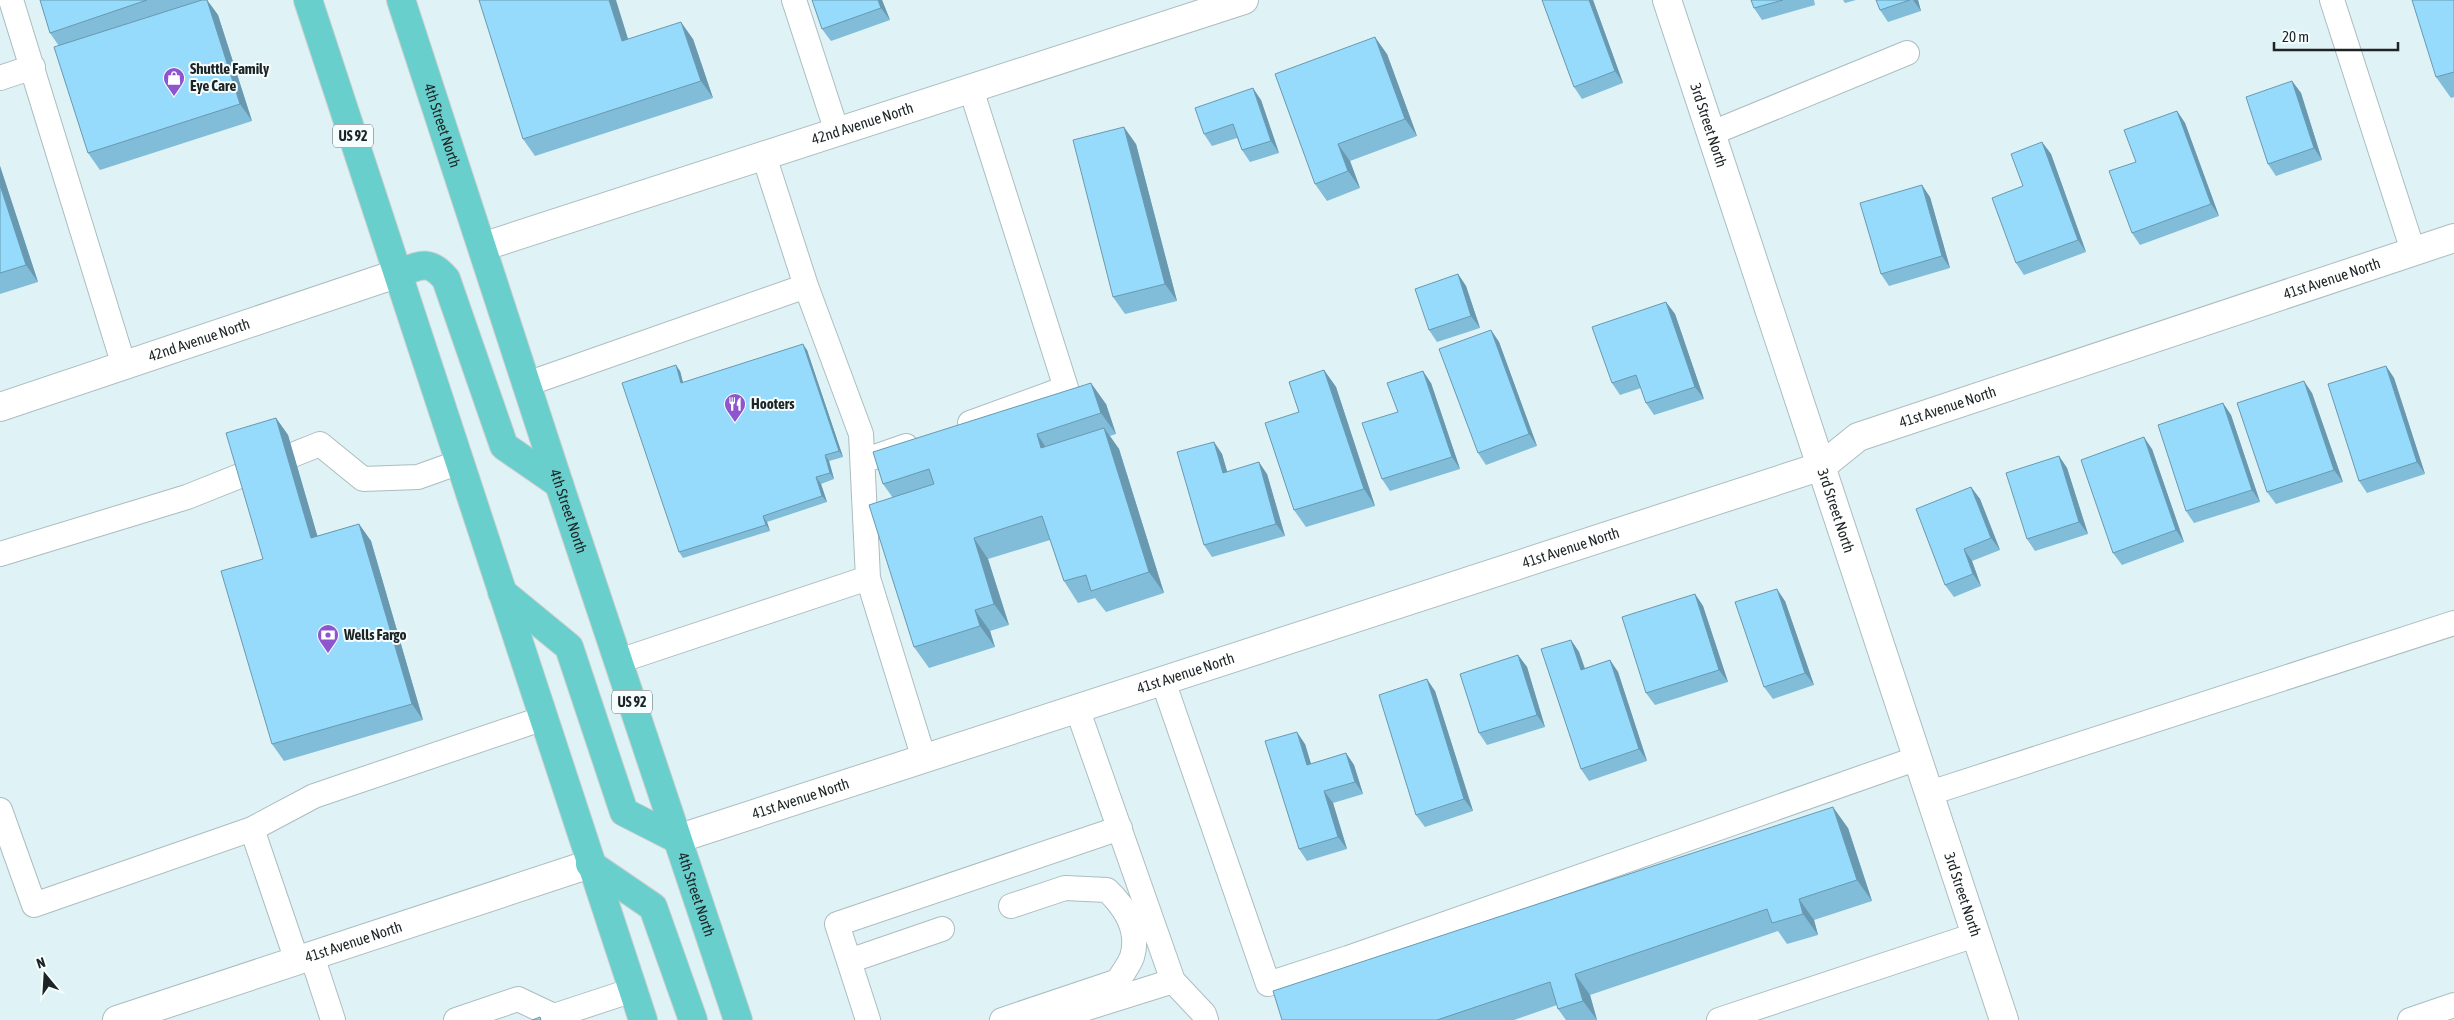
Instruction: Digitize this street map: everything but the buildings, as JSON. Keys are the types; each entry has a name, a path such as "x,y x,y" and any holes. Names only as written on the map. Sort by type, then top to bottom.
{"main road":[{"name":"US 92","path":"308,0 399,273 590,864 643,1020"},
{"name":"4th Street North","path":"401,0 559,484 738,1020"},
{"path":"399,273 422,265 436,267 446,279 504,446 559,484"},
{"path":"502,592 569,647 624,812 677,839"},
{"path":"590,864 653,907 693,1020"}],"street":[{"name":"42nd Avenue North","path":"482,247 1244,0"},
{"name":"3rd Street North","path":"1667,0 2004,1020"},
{"name":"41st Avenue North","path":"677,839 1822,466 1858,437 2454,238"},
{"name":"42nd Avenue North","path":"0,407 399,273"},
{"name":"41st Avenue North","path":"117,1020 590,864"}],"lane":[{"path":"11,0 34,67 124,366"},
{"path":"794,0 837,132"},
{"path":"2332,0 2413,251"},
{"path":"1712,133 1907,53"},
{"path":"0,78 34,67"},
{"path":"862,461 1066,388 971,88"},
{"path":"764,156 806,286 862,434 868,578 924,759"},
{"path":"527,384 806,286"},
{"path":"0,554 187,497 320,444 363,479 418,477 460,462"},
{"path":"619,661 868,578"},
{"path":"1930,793 2454,623"},
{"path":"1163,681 1268,984 1367,952 1918,758"},
{"path":"1077,708 1173,981 1204,1014 1206,1020"},
{"path":"0,810 34,905 252,828 314,796 544,718"},
{"path":"252,828 305,959 333,1020"},
{"path":"868,1020 837,924 1120,828"},
{"path":"1002,1020 1118,981 1132,956 1133,930 1123,906 1107,890 1065,888 1011,906"},
{"path":"849,961 942,929"},
{"path":"1719,1020 1975,935"},
{"path":"1049,1020 1173,981"},
{"path":"456,1020 518,999 555,1018 633,990"},
{"path":"2410,1020 2454,1005"}],"place":[{"name":"Shuttle Family Eye Care","path":"174,97"},
{"name":"Hooters","path":"735,423"},
{"name":"Wells Fargo","path":"328,654"}]}
